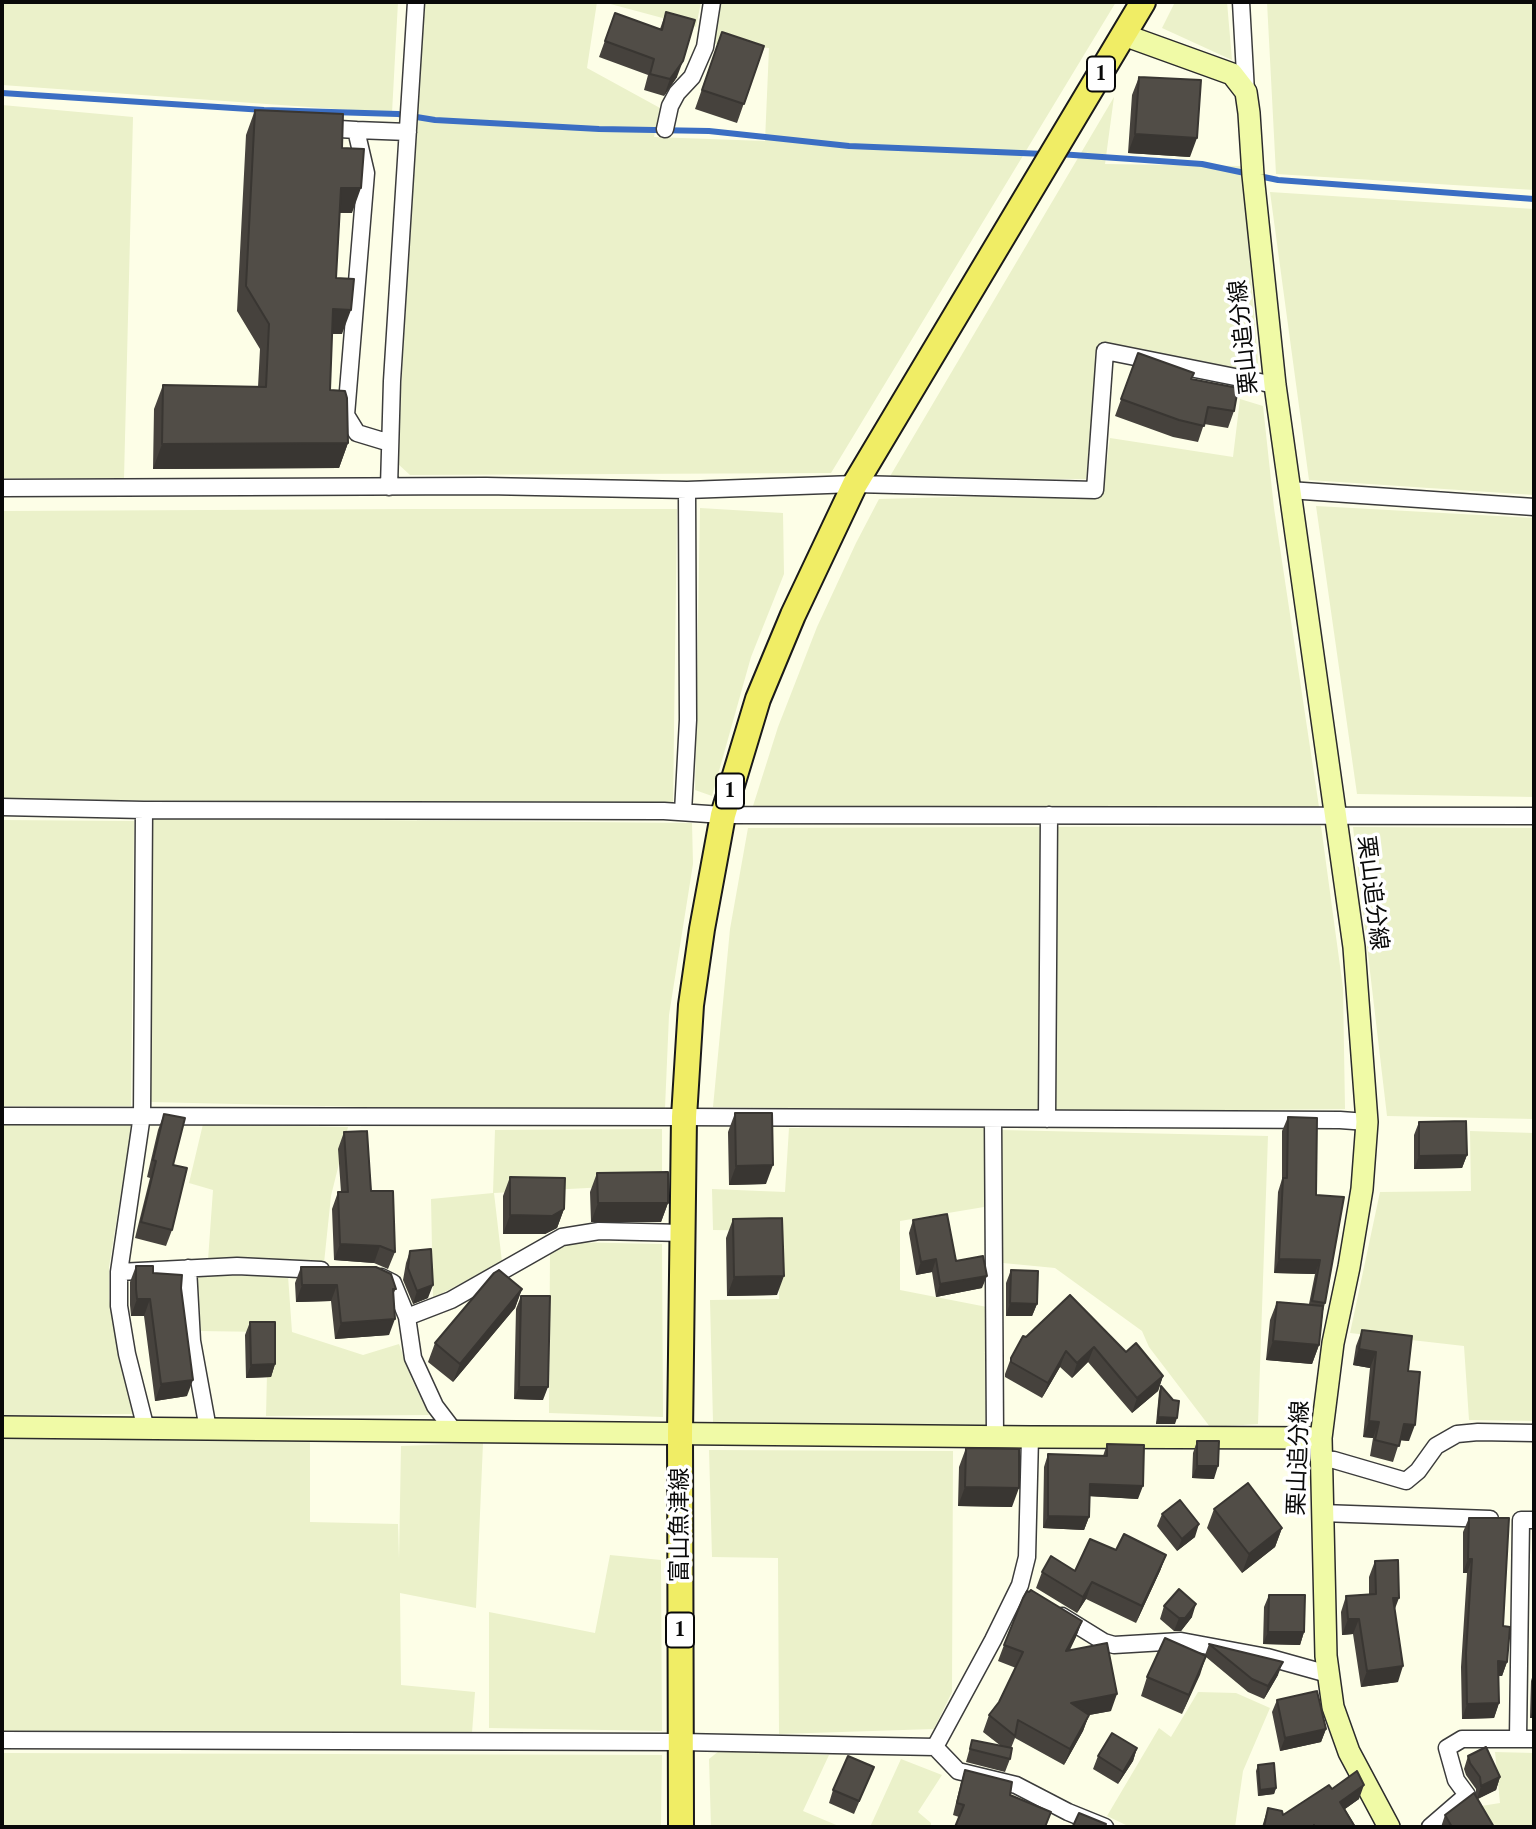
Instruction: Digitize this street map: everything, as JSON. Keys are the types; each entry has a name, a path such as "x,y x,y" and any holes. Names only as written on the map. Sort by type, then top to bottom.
{"main road":[{"name":"1","path":"680,1433 684,1117 691,1005 723,815 758,699 793,615 855,484 1143,2"},
{"path":"1124,35 1232,74 1246,92"},
{"name":"栗山追分線","path":"1246,92 1275,385 1354,947 1367,1122 1362,1189 1333,1343 1321,1438 1325,1656 1333,1707 1349,1752 1389,1827"},
{"path":"2,1427 1321,1438"},
{"name":"富山魚津線","path":"680,1433 681,1827"}],"street":[{"path":"389,487 392,381 416,2"},
{"path":"665,129 670,106 677,93 692,77 705,47 712,2"},
{"path":"1241,2 1246,92"},
{"path":"302,126 408,132"},
{"path":"356,130 366,173 346,415 357,433 390,443"},
{"path":"2,488 389,487 687,490 855,484 1095,490 1105,351 1275,385"},
{"path":"683,812 688,720 687,490"},
{"path":"1289,490 1534,507"},
{"path":"2,807 683,812 723,815 1534,816"},
{"path":"144,810 142,1115 119,1272 119,1306 127,1354 146,1429"},
{"path":"1047,1119 1049,816"},
{"path":"2,1116 1367,1122"},
{"path":"993,1119 995,1437"},
{"path":"407,1317 451,1300 562,1237 599,1231 683,1233"},
{"path":"119,1272 237,1266 333,1271"},
{"path":"188,1268 192,1341 208,1429"},
{"path":"359,1272 373,1273 393,1283 407,1317 413,1358 435,1406 454,1431"},
{"path":"1321,1459 1334,1460 1406,1481 1418,1471 1436,1446 1457,1434 1534,1433"},
{"path":"934,1746 993,1640 1023,1593 1027,1557 1030,1437"},
{"path":"1322,1513 1527,1520 1526,1738 1462,1739 1447,1748 1456,1780 1467,1795 1430,1827"},
{"path":"1050,1609 1104,1642 1115,1644 1181,1641 1267,1657 1328,1674"},
{"path":"2,1740 681,1742 934,1746 958,1771 1016,1785 1068,1812 1105,1827"},
{"path":"1061,1827 1068,1812"}],"green space":[{"path":"2,2 398,2 392,113 2,85"},
{"path":"423,2 597,2 587,68 660,108 654,137 765,141 769,48 715,44 719,2 1116,2 831,473 410,475 397,463"},
{"path":"603,2 701,2 696,27"},
{"path":"1175,2 1227,2 1232,60 1162,28"},
{"path":"1267,2 1534,2 1534,190 1276,174"},
{"path":"1114,97 1105,164 1242,166 1259,374 1100,342 1086,479 889,478"},
{"path":"2,105 133,117 124,478 2,478"},
{"path":"1270,192 1534,209 1534,495 1309,480"},
{"path":"1240,399 1263,406 1274,508 1319,807 753,806 778,727 817,627 879,499 1103,493 1110,438 1233,457"},
{"path":"1316,506 1534,518 1534,797 1357,794"},
{"path":"700,508 783,513 784,574 751,657 712,796 695,790"},
{"path":"677,509 673,805 2,799 2,511"},
{"path":"153,818 692,823 693,864 669,1015 665,1108 495,1110 150,1102"},
{"path":"2,820 134,821 131,1106 2,1106"},
{"path":"1321,826 1343,988 1345,1109 1072,1112 713,1107 730,929 748,828"},
{"path":"1353,827 1534,828 1534,1119 1387,1116"},
{"path":"2,1124 132,1124 109,1267 109,1299 133,1414 2,1415"},
{"path":"203,1124 348,1127 331,1196 324,1263 208,1260 213,1190 189,1183"},
{"path":"789,1128 984,1128 984,1207 900,1221 900,1290 987,1307 988,1426 713,1422 710,1300 779,1299 779,1231 713,1230 712,1189 785,1192"},
{"path":"662,1129 662,1184 494,1193 502,1262 433,1298 431,1199 493,1193 495,1130"},
{"path":"1001,1130 1268,1136 1258,1424 1210,1427 1149,1347 1142,1331 1055,1268 1003,1263"},
{"path":"1470,1131 1534,1133 1534,1421 1469,1420 1464,1346 1350,1333 1380,1192 1471,1191"},
{"path":"565,1242 662,1244 663,1417 549,1413 550,1251"},
{"path":"194,1276 288,1276 292,1332 363,1355 399,1344 429,1415 266,1416 268,1332 198,1331"},
{"path":"310,1438 310,1522 398,1524 399,1559 401,1446 483,1443 476,1608 400,1593 401,1685 475,1692 472,1733 2,1731 2,1439"},
{"path":"709,1450 953,1451 952,1692 934,1729 779,1734 778,1558 712,1557"},
{"path":"610,1555 661,1560 662,1731 489,1728 489,1612 595,1633"},
{"path":"1198,1692 1236,1693 1270,1708 1243,1771 1235,1827 1130,1827 1107,1816 1159,1728 1171,1737"},
{"path":"719,1751 829,1755 803,1811 841,1827 711,1827 709,1759"},
{"path":"1495,1752 1534,1753 1534,1827 1485,1827 1475,1807 1500,1803"},
{"path":"2,1753 662,1755 661,1827 2,1827"},
{"path":"901,1759 942,1775 918,1812 931,1823 931,1827 870,1827"}],"building":[{"path":"666,12 695,20 683,61 670,79 650,74 654,59 605,41 615,13 662,30"},
{"path":"722,32 764,46 744,104 702,90"},
{"path":"1139,77 1201,80 1197,138 1135,134"},
{"path":"255,110 343,114 342,148 364,149 361,188 341,188 336,278 354,279 351,310 333,309 330,390 345,391 348,443 162,444 163,385 266,387 269,324 246,286"},
{"path":"1138,353 1194,373 1191,379 1238,388 1234,411 1208,407 1204,426 1121,399"},
{"path":"735,1113 772,1113 773,1165 736,1166"},
{"path":"164,1114 185,1118 173,1165 187,1168 172,1230 141,1222"},
{"path":"1288,1117 1317,1118 1316,1195 1344,1197 1325,1303 1312,1301 1320,1260 1279,1259 1283,1178 1287,1178"},
{"path":"1466,1121 1467,1155 1419,1156 1419,1122"},
{"path":"367,1131 371,1191 393,1191 395,1252 380,1246 340,1244 338,1192 348,1192 344,1132"},
{"path":"668,1172 668,1203 598,1203 597,1173"},
{"path":"510,1177 565,1178 564,1209 552,1216 510,1215"},
{"path":"947,1214 956,1261 983,1256 987,1276 940,1284 936,1259 921,1262 913,1220"},
{"path":"782,1218 784,1276 734,1277 733,1219"},
{"path":"431,1249 433,1285 417,1291 408,1268 410,1251"},
{"path":"136,1266 153,1266 153,1273 182,1275 181,1288 193,1380 161,1384 150,1299 137,1299"},
{"path":"301,1267 376,1267 391,1274 396,1289 393,1289 395,1319 341,1323 337,1285 302,1285"},
{"path":"499,1270 522,1289 460,1364 435,1343"},
{"path":"1011,1270 1038,1271 1037,1304 1010,1303"},
{"path":"1070,1295 1126,1352 1136,1343 1163,1376 1137,1398 1094,1347 1077,1363 1066,1351 1048,1383 1011,1362 1023,1336 1026,1337"},
{"path":"521,1296 550,1296 548,1387 519,1387"},
{"path":"1277,1302 1323,1306 1319,1345 1273,1341"},
{"path":"250,1322 275,1322 275,1364 251,1365"},
{"path":"1362,1330 1412,1336 1408,1371 1420,1372 1415,1425 1404,1424 1399,1446 1375,1440 1379,1422 1369,1421 1376,1352 1359,1349"},
{"path":"1161,1386 1173,1400 1179,1401 1177,1418 1158,1417"},
{"path":"1197,1441 1219,1441 1218,1466 1197,1466"},
{"path":"1107,1444 1144,1445 1143,1486 1090,1484 1089,1517 1048,1516 1048,1454 1107,1456"},
{"path":"966,1448 1019,1449 1019,1488 965,1487"},
{"path":"1248,1483 1282,1528 1249,1554 1214,1509"},
{"path":"1180,1500 1199,1524 1182,1539 1162,1514"},
{"path":"1469,1518 1509,1518 1503,1626 1510,1627 1507,1662 1498,1661 1499,1703 1467,1704 1466,1653 1472,1559 1468,1559"},
{"path":"1124,1534 1166,1555 1142,1606 1092,1582 1083,1597 1042,1572 1051,1556 1075,1571 1090,1539 1116,1550"},
{"path":"1398,1560 1399,1598 1393,1598 1403,1666 1367,1671 1359,1619 1348,1619 1346,1596 1376,1594 1375,1561"},
{"path":"1179,1589 1196,1604 1185,1618 1179,1618 1164,1606"},
{"path":"1031,1590 1082,1621 1066,1651 1107,1643 1117,1694 1071,1703 1089,1715 1070,1749 1018,1720 1015,1736 989,1715 999,1702 1023,1652 1004,1645 1023,1598 1027,1591"},
{"path":"1269,1595 1305,1595 1304,1632 1268,1632"},
{"path":"1165,1638 1206,1656 1189,1695 1147,1677"},
{"path":"1209,1644 1283,1662 1268,1686 1252,1679"},
{"path":"1317,1691 1326,1729 1285,1738 1277,1700"},
{"path":"1112,1733 1137,1748 1123,1772 1098,1756"},
{"path":"972,1740 1012,1748 1010,1759 970,1749"},
{"path":"1486,1747 1500,1777 1481,1786 1480,1777 1468,1756"},
{"path":"848,1756 874,1767 859,1801 833,1790"},
{"path":"1274,1763 1276,1788 1260,1790 1258,1765"},
{"path":"965,1770 1012,1782 1010,1795 1051,1812 1045,1827 955,1827 964,1805 957,1803"},
{"path":"1357,1771 1364,1785 1340,1802 1355,1827 1264,1827 1268,1808 1282,1811 1283,1815 1329,1785 1332,1789"},
{"path":"1474,1793 1494,1827 1452,1827 1445,1815"},
{"path":"1079,1813 1106,1824 1105,1827 1073,1826"}],"waterway":[{"path":"2,93 264,110 398,114 435,120 599,129 709,131 849,146 1045,154"},
{"path":"1059,154 1202,164 1278,180 1534,199"}]}
